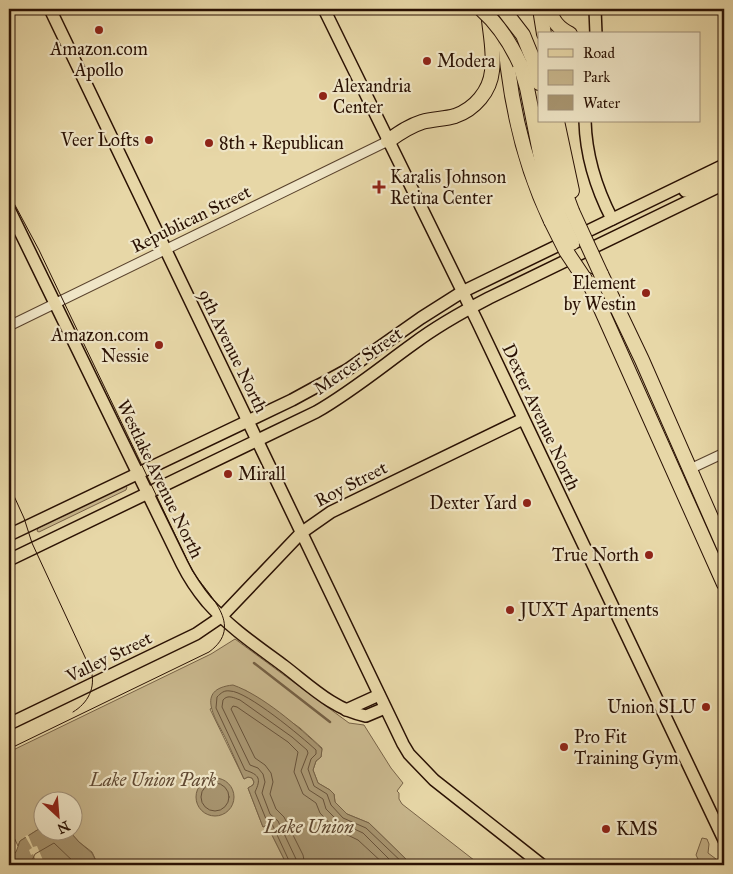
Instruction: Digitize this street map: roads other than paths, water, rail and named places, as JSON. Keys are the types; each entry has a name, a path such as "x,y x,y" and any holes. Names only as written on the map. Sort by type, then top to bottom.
{"highway":[{"path":"481,9 499,27 520,64 527,88 542,163 565,214 588,283 628,367 724,584"},
{"path":"388,141 398,133 422,122 455,116 471,107 483,94 488,87 492,70 488,9"},
{"path":"503,9 520,30 532,57 538,79"},
{"path":"503,9 508,74 514,114 530,172 586,240 642,360 724,547"},
{"path":"540,9 544,32"},
{"path":"548,9 555,23 566,32"},
{"path":"545,122 565,214"},
{"path":"557,122 565,164 565,214"}],"main road":[{"name":"9th Avenue North","path":"50,9 385,708"},
{"name":"Dexter Avenue North","path":"324,9 470,308 724,840"},
{"path":"595,9 596,32"},
{"path":"585,122 586,145 591,168 602,199 612,219 618,223 687,190 724,178"},
{"name":"Mercer Street","path":"9,535 248,421 333,378 444,302 462,292 724,165"},
{"name":"Mercer Street","path":"9,560 309,415 341,397 414,343 470,308 724,184"},
{"name":"Westlake Avenue North","path":"9,209 138,474 196,588 221,617 252,643 327,699 346,710 366,716 385,708"},
{"name":"Roy Street","path":"221,617 301,533 331,512 523,419"},
{"name":"Valley Street","path":"9,724 196,634 221,617"},
{"path":"346,710 379,695"},
{"path":"385,708 409,754 423,770 542,865"}],"street":[{"name":"Republican Street","path":"9,326 388,141"},
{"path":"690,469 724,453"}],"water":[{"name":"Lake Union","path":"233,685 268,704 322,749 321,757 316,761 313,770 318,783 334,794 335,802 347,814 369,823 412,865 287,865 267,825 263,827 248,788 254,782 252,778 244,779 211,706 214,692"},
{"path":"215,778 222,779 228,784 233,790 233,804 228,810 222,815 215,816 208,815 202,810 197,804 196,797 197,790 202,784 208,779"},
{"path":"32,833 32,842 79,842 92,853 98,865 12,865 11,855 16,852 20,841"}],"waterway":[{"path":"254,663 330,722"}],"tram line":[{"path":"9,194 39,250 192,570 214,600 224,621 224,631 220,642 209,652 9,749"},
{"path":"9,485 24,518 32,543 91,670 92,683 90,694 87,700 73,712"}],"place":[{"name":"Amazon.com Apollo","path":"99,30"},
{"name":"Modera","path":"427,61"},
{"name":"Alexandria Center","path":"323,96"},
{"name":"Veer Lofts","path":"149,140"},
{"name":"8th + Republican","path":"209,143"},
{"name":"Karalis Johnson Retina Center","path":"379,187"},
{"name":"Element by Westin","path":"646,293"},
{"name":"Amazon.com Nessie","path":"159,345"},
{"name":"Mirall","path":"228,474"},
{"name":"Dexter Yard","path":"527,503"},
{"name":"True North","path":"649,555"},
{"name":"JUXT Apartments","path":"510,610"},
{"name":"Union SLU","path":"706,707"},
{"name":"Pro Fit Training Gym","path":"564,747"},
{"name":"KMS","path":"606,829"}],"park label":[{"name":"Lake Union Park","path":"153,780"}]}
